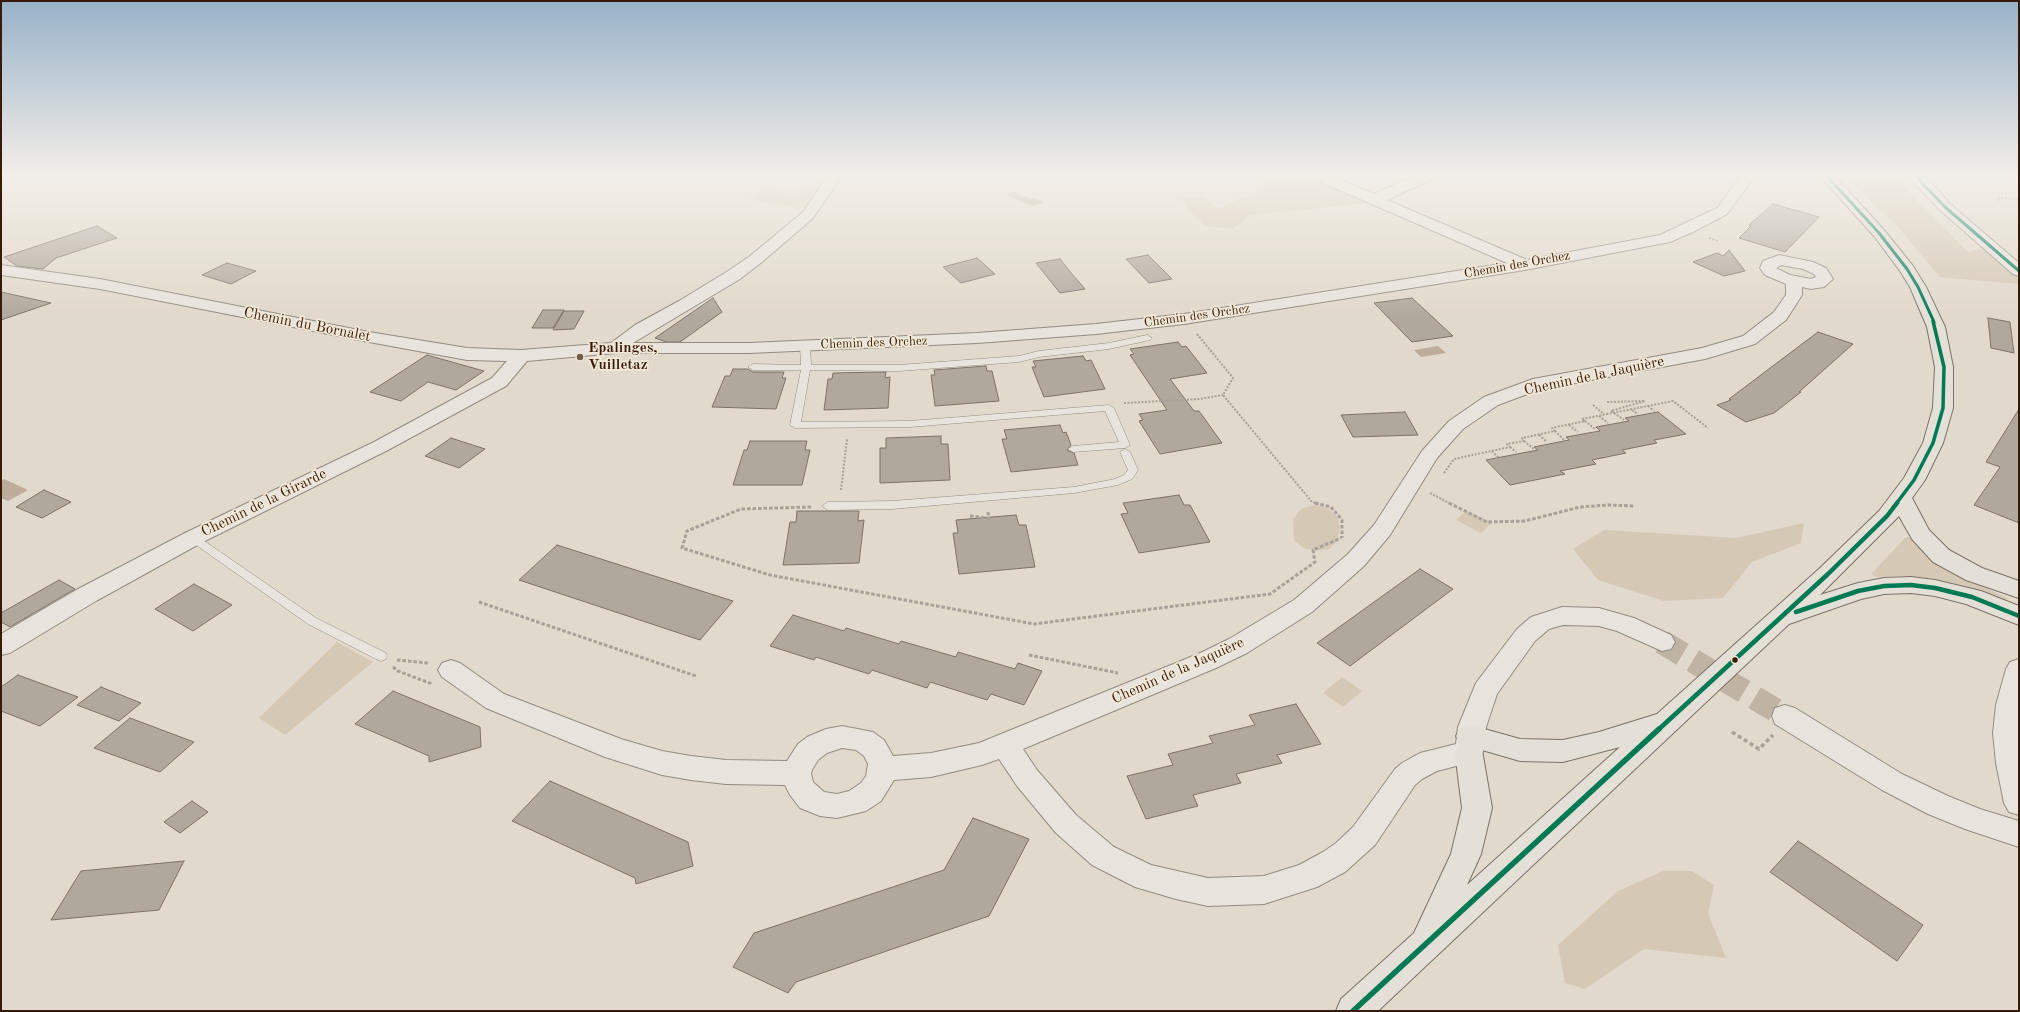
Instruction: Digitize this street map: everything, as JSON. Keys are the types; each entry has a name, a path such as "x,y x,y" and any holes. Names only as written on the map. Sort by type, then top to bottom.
{"main road":[{"path":"1353,1011 1426,942 1853,550 1901,499 1914,480 1928,454 1938,428 1943,408 1945,387 1941,346 1928,307 1907,269 1880,232 1871,222"},
{"path":"1901,499 1920,534 1941,556 1974,574 2019,590"},
{"path":"1780,618 1858,591 1898,585 1925,586 1959,593 1992,604 2019,616"},
{"path":"1426,942 1466,854 1471,836 1477,808 1470,744 1520,750 1563,751 1599,743 1666,722"}],"street":[{"path":"616,348 641,329 710,290 756,259 799,222"},
{"path":"1426,222 1525,265"},
{"name":"Chemin des Orchez","path":"616,348 699,349 805,346 977,338 1126,326 1525,265 1664,239 1682,232 1700,222"},
{"path":"1963,222 2019,271"},
{"name":"Chemin du Bornalet","path":"1,270 100,284 368,337 467,354 521,356 616,348"},
{"name":"Chemin de la Jaquière","path":"882,769 931,765 982,754 1207,661 1256,636 1303,606 1336,579 1356,560 1382,530 1429,455 1456,425 1491,402 1533,386 1706,353 1749,340 1780,316 1794,295 1794,282"},
{"name":"Chemin de la Girarde","path":"1,646 87,595 381,446 499,382 506,376 521,356"},
{"path":"1005,744 1027,778 1066,824 1103,856 1146,876 1176,885 1215,892 1264,890 1292,882 1318,871 1347,852 1364,836 1405,777 1412,771 1470,744 1476,712 1489,683 1526,635 1540,623 1562,616 1599,617 1625,624 1662,642"},
{"path":"2019,669 2008,705 2007,733 2010,764 2019,803"},
{"path":"451,670 495,702 614,749 662,763 691,768 726,772 797,773"},
{"path":"1780,724 1938,806 2019,834"},
{"path":"842,737 858,739 871,745 879,756 882,769 878,784 871,792 856,802 837,806 820,804 810,799 800,787 797,773 802,760 812,748 826,740 842,737"}],"lane":[{"path":"753,367 899,368 1019,359 1039,354 1109,346 1147,338"},
{"path":"805,346 806,368 795,425 910,424 1109,408 1125,445 1073,449"},
{"path":"828,506 892,505 985,498 1074,490 1118,482 1128,477 1133,470 1125,452"},
{"path":"196,540 312,621 381,656"}],"path":[{"path":"1195,331 1233,378 1223,395"},
{"path":"1109,408 1118,404 1192,400 1223,395"},
{"path":"1223,395 1312,502 1331,507 1342,520 1341,538 1356,560"},
{"path":"1607,402 1643,400 1645,402 1611,411 1613,413"},
{"path":"1595,429 1582,419 1673,401 1708,428"},
{"path":"1593,405 1604,415"},
{"path":"1648,406 1654,411"},
{"path":"1632,409 1638,414"},
{"path":"1613,413 1624,420"},
{"path":"1599,416 1608,423"},
{"path":"1554,431 1552,428 1585,421"},
{"path":"840,506 848,425"},
{"path":"1569,425 1578,432"},
{"path":"1524,441 1522,438 1554,431"},
{"path":"1554,431 1564,440"},
{"path":"1539,434 1547,442"},
{"path":"1516,452 1507,444 1524,441 1534,449"},
{"path":"1442,476 1454,459 1510,447"},
{"path":"1492,451 1498,457"},
{"path":"1406,492 1428,494 1434,487"},
{"path":"1430,492 1487,522 1525,520 1580,507 1608,505 1635,506"},
{"path":"828,506 741,509 687,530 682,548 770,575 1034,624 1270,594 1315,562 1314,550 1341,538"},
{"path":"479,602 696,676"},
{"path":"1029,655 1119,673 1142,688"},
{"path":"381,656 409,662 429,663 451,670"},
{"path":"1732,732 1759,749 1780,724"}],"shaded area":[{"path":"1201,222 1241,222 1233,229 1205,226"},
{"path":"1893,222 1939,222 1968,252 1982,249 1997,257 2019,276 2019,284 1940,277"},
{"path":"1438,346 1446,353 1421,357 1414,350"},
{"path":"4,479 28,490 8,501 1,498 1,481"},
{"path":"1317,504 1329,509 1337,517 1340,526 1337,541 1329,549 1305,549 1294,540 1293,519 1301,509"},
{"path":"1466,511 1492,523 1481,533 1456,520"},
{"path":"1804,523 1801,543 1752,562 1723,598 1664,601 1598,580 1573,549 1604,530 1736,538"},
{"path":"1906,537 1912,538 1929,557 1970,580 2009,599 1952,583 1925,578 1902,576 1876,577 1871,574"},
{"path":"337,642 373,662 285,735 259,718"},
{"path":"1342,677 1362,691 1343,707 1323,693"},
{"path":"1663,871 1692,871 1714,885 1708,913 1726,958 1644,949 1585,989 1565,983 1558,945 1618,891"}],"building":[{"path":"1752,222 1814,222 1785,252 1739,238 1751,226 1749,225"},
{"path":"97,226 117,238 56,258 43,269 17,266 4,257"},
{"path":"1729,250 1745,271 1724,276 1693,262 1717,253 1723,256"},
{"path":"1148,255 1172,279 1149,283 1126,259"},
{"path":"977,258 995,274 961,283 943,267"},
{"path":"1060,259 1085,289 1060,293 1036,263"},
{"path":"227,263 256,271 231,284 202,275"},
{"path":"1,292 51,303 1,320"},
{"path":"713,298 722,312 680,342 666,342 655,338"},
{"path":"1412,298 1453,336 1412,342 1374,303"},
{"path":"543,310 564,310 553,328 532,328"},
{"path":"564,311 584,311 574,329 553,330"},
{"path":"1988,318 2010,322 2014,353 1991,348"},
{"path":"1818,332 1853,344 1799,392 1801,392 1774,413 1746,422 1717,405 1731,400 1729,399"},
{"path":"1178,342 1182,347 1186,346 1207,373 1170,379 1194,411 1199,411 1222,443 1160,454 1139,421 1143,420 1139,414 1167,410 1130,355 1134,354 1130,349"},
{"path":"427,355 484,371 456,390 428,382 401,401 370,392"},
{"path":"1083,356 1086,361 1091,360 1105,389 1044,397 1032,367 1036,367 1033,361"},
{"path":"986,366 987,371 992,371 999,401 935,406 931,375 935,375 934,370"},
{"path":"733,369 748,369 753,372 784,372 782,378 786,378 776,409 712,407 725,376 730,376"},
{"path":"886,372 885,378 890,377 888,408 824,410 828,379 832,379 833,373"},
{"path":"2019,409 2019,523 1974,505 2000,467 1986,462"},
{"path":"1405,412 1418,435 1353,437 1341,415"},
{"path":"1658,412 1686,434 1654,440 1657,443 1622,450 1626,453 1592,460 1596,464 1560,471 1565,474 1510,485 1486,460 1538,450 1534,447 1569,440 1566,437 1600,431 1596,427 1629,421 1625,418"},
{"path":"1060,425 1063,433 1066,432 1071,445 1067,450 1074,453 1078,465 1011,472 1002,439 1007,439 1004,430"},
{"path":"941,436 941,444 948,444 950,480 880,483 880,448 886,448 886,438"},
{"path":"451,438 485,449 459,468 425,456"},
{"path":"750,441 807,441 805,450 810,450 802,485 733,485 744,450 747,450"},
{"path":"44,490 71,502 42,518 16,507"},
{"path":"1179,495 1184,505 1190,505 1210,542 1139,553 1121,514 1128,513 1123,503"},
{"path":"797,511 859,511 858,521 864,520 859,563 783,565 790,522 796,522"},
{"path":"1016,515 1019,525 1026,525 1035,567 959,574 953,533 958,533 956,520"},
{"path":"557,545 733,601 700,640 519,580"},
{"path":"1420,569 1453,589 1350,666 1317,643"},
{"path":"59,580 75,589 10,627 1,622 1,613"},
{"path":"194,584 232,605 193,631 155,609"},
{"path":"793,615 844,631 846,628 899,644 901,641 956,657 958,652 1015,669 1018,663 1042,671 1024,705 991,694 987,700 930,682 927,688 872,670 869,674 816,657 814,660 770,646"},
{"path":"18,675 78,697 40,726 1,711 1,687"},
{"path":"101,687 141,703 119,721 77,705"},
{"path":"393,691 480,727 481,747 429,762 429,756 355,724"},
{"path":"1296,704 1321,744 1277,755 1282,763 1236,774 1241,783 1193,795 1198,806 1146,819 1127,776 1173,765 1168,754 1213,743 1209,736 1255,725 1249,715"},
{"path":"130,718 194,742 160,772 94,748"},
{"path":"550,781 688,842 693,866 636,884 635,878 512,821"},
{"path":"192,801 208,812 180,833 164,822"},
{"path":"973,818 1029,839 989,916 796,982 788,993 733,967 754,933 944,870"},
{"path":"1798,841 1923,925 1897,961 1770,872"},
{"path":"184,861 159,910 51,920 81,871"}],"tunnel":[{"path":"1662,642 1785,716"}],"transit line":[{"path":"1353,1011 1828,574 1887,516 1914,480 1933,443 1943,408 1944,367 1936,327 1918,287 1907,269 1869,222"},
{"path":"1963,222 2019,271"},
{"path":"1796,612 1858,591 1884,586 1911,585 1935,588 1972,597 2019,616"}],"place":[{"name":"Epalinges, Vuilletaz","path":"580,357"}]}
